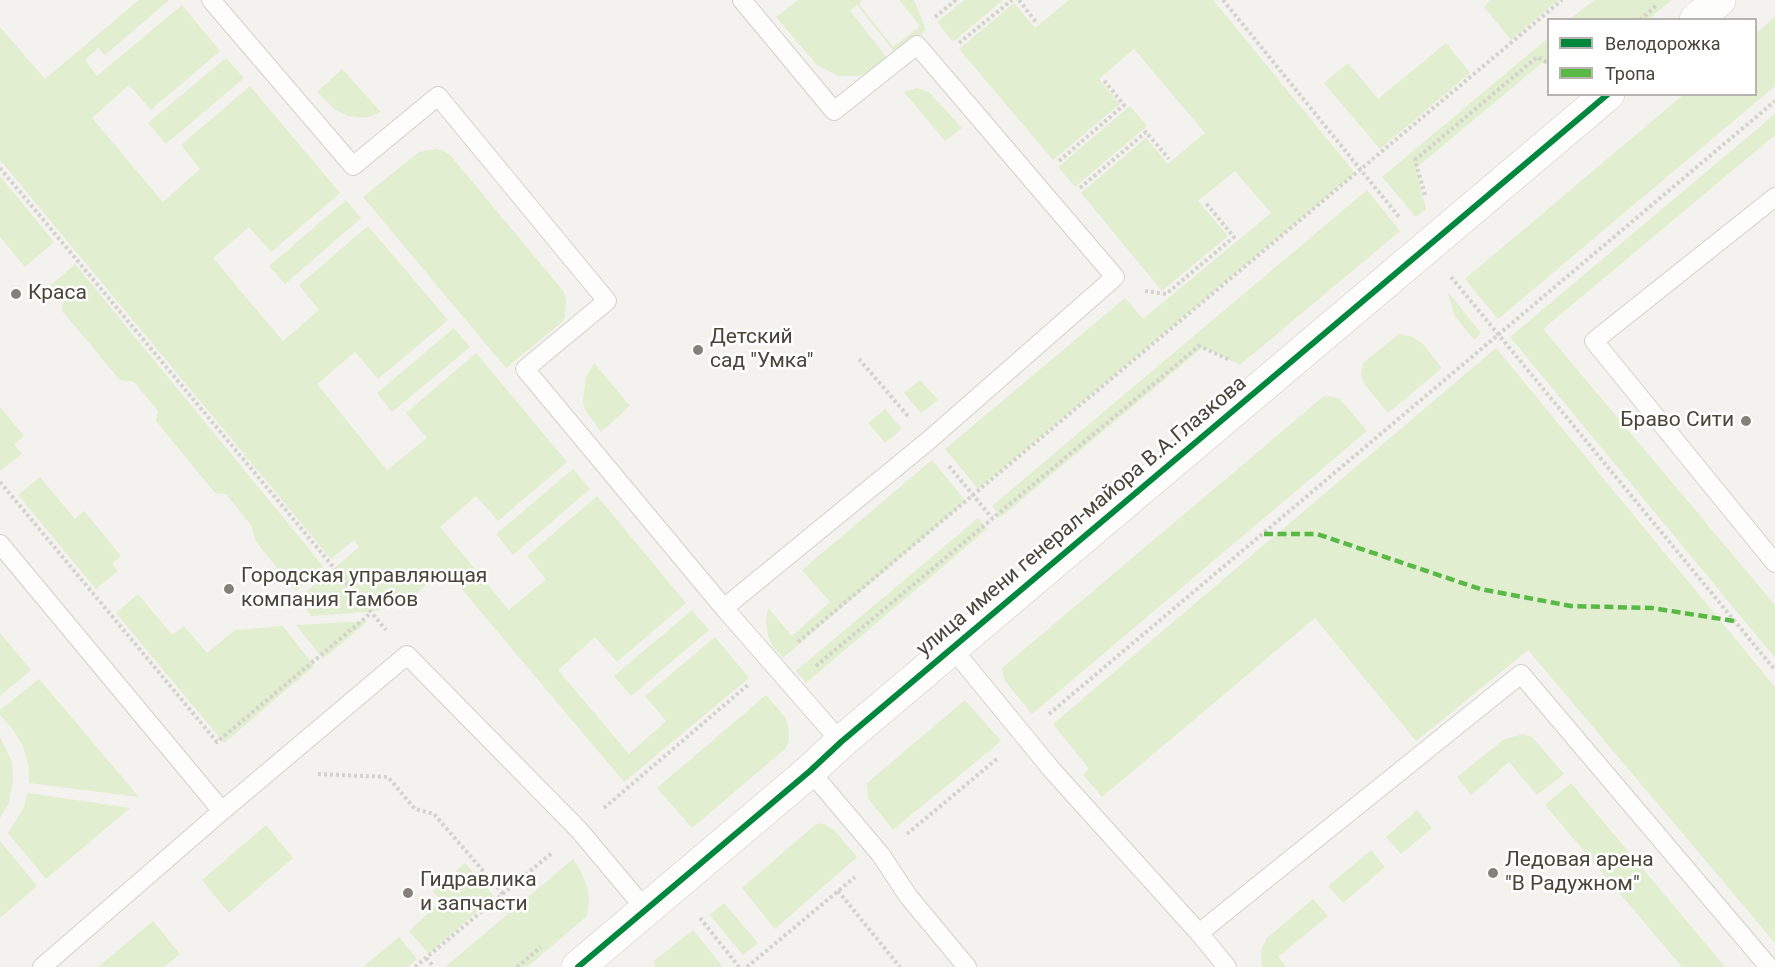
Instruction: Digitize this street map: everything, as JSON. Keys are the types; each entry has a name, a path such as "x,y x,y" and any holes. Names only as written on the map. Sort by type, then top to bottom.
{"street":[{"path":"1698,18 1719,0"},
{"name":"улица имени генерал-майора В.А.Глазкова","path":"578,967 1606,96"}],"lane":[{"path":"211,0 353,166 438,96 607,301 525,369 771,664 841,742"},
{"path":"724,608 928,441 1115,277 917,45 834,111 741,0"},
{"path":"1775,196 1594,341 1775,563"},
{"path":"0,544 222,811"},
{"path":"952,648 1023,736 1227,967"},
{"path":"42,967 406,655 579,830 646,910"},
{"path":"1199,933 1521,674 1769,967"},
{"path":"810,771 881,855 908,896 967,967"}],"path":[{"path":"929,21 956,0"},
{"path":"956,45 1012,0"},
{"path":"1019,0 1036,22"},
{"path":"1223,0 1360,170 1775,670"},
{"path":"415,967 579,830 771,664 1562,0"},
{"path":"1642,18 1663,0"},
{"path":"1426,201 1415,159 1538,57 1547,62"},
{"path":"1055,164 1124,105 1103,79"},
{"path":"747,967 1775,101"},
{"path":"1077,190 1146,132 1169,159"},
{"path":"0,168 371,613 217,742 0,482"},
{"path":"1166,294 1234,237 1205,202"},
{"path":"798,694 803,677 1199,346 1234,363"},
{"path":"314,774 388,777 415,809 434,814 502,894"},
{"path":"838,891 900,967"},
{"path":"700,918 739,967"},
{"path":"426,958 435,967"}],"green space":[{"path":"139,0 169,0 105,55 98,48 85,60 97,76 182,5 220,51 151,110 129,85 92,118 163,202 200,169 181,145 250,86 340,193 271,252 249,227 213,258 283,341 319,310 299,285 368,226 448,320 378,379 355,352 317,384 387,470 427,438 406,413 476,353 567,462 498,521 476,496 440,527 509,610 546,579 527,556 597,496 686,603 617,662 595,637 558,670 629,754 666,721 645,696 715,637 749,678 624,782 444,568 401,608 394,599 378,611 311,616 298,599 359,547 354,540 331,559 0,160 0,27 45,79"},
{"path":"798,0 863,0 859,4 893,47 920,26 899,0 914,0 926,30 896,54 857,5 850,11 889,60 871,72 858,76 838,76 817,65 776,17"},
{"path":"964,0 1003,0 953,42 937,22"},
{"path":"1069,0 1213,0 1355,173 978,489 945,449 1125,298 1143,319 1271,213 1235,171 1198,201 1228,236 1162,291 1081,193 1146,138 1168,164 1205,133 1134,49 1099,79 1120,104 1053,160 959,49 1014,3 1035,28"},
{"path":"1491,0 1558,0 1511,40 1484,7"},
{"path":"1594,0 1672,0 1650,18 1571,18"},
{"path":"1775,17 1775,86 1498,319 1465,279 1682,96 1757,96 1757,32"},
{"path":"1547,39 1547,64 1543,62 1416,168 1426,209 1416,217 1382,177"},
{"path":"1446,43 1470,73 1380,149 1324,83 1348,63 1378,99"},
{"path":"226,58 244,78 166,144 148,123"},
{"path":"342,69 381,112 366,118 348,116 334,109 317,92"},
{"path":"917,88 929,92 962,128 945,141 904,92"},
{"path":"1130,106 1147,126 1075,187 1058,167"},
{"path":"1775,114 1775,135 1543,329 1775,605 1775,658 1510,337"},
{"path":"436,149 450,155 564,292 565,317 561,323 506,368 363,197 419,152"},
{"path":"0,176 54,242 25,267 0,237"},
{"path":"1367,190 1400,231 1240,365 1203,347 1001,517 992,506"},
{"path":"346,200 361,218 285,284 269,266"},
{"path":"75,264 323,566 296,591 256,542 251,525 226,494 215,493 156,421 158,411 134,382 120,380 62,311 63,302 50,286"},
{"path":"1448,292 1481,333 1474,340 1454,315"},
{"path":"454,328 470,347 392,412 377,393"},
{"path":"1399,334 1413,337 1423,344 1442,368 1388,413 1365,385 1361,375 1363,363"},
{"path":"1496,348 1775,687 1775,943 1528,650 1416,741 1315,618 1102,797 1083,775 1089,769 1053,724"},
{"path":"594,363 630,406 601,432 585,410 583,401 586,377"},
{"path":"920,380 938,400 921,413 904,393"},
{"path":"1324,396 1339,398 1367,431 1032,714 1005,681 1002,668"},
{"path":"0,407 24,436 14,445 22,454 0,471"},
{"path":"885,409 902,429 885,443 868,423"},
{"path":"932,460 966,501 783,658 773,647 768,636 766,622 768,608 792,636 830,602 802,570"},
{"path":"573,469 590,489 513,555 496,534"},
{"path":"40,477 75,519 84,511 121,556 112,564 118,571 96,589 18,495"},
{"path":"978,518 987,529 806,683 796,671"},
{"path":"138,594 172,635 184,626 207,653 235,630 283,626 314,666 224,743 116,613"},
{"path":"692,610 709,630 631,696 614,676"},
{"path":"368,621 323,659 296,625"},
{"path":"0,633 31,670 0,696"},
{"path":"39,679 139,797 29,783 29,767 23,746 12,728 0,715 0,710"},
{"path":"766,695 785,717 789,739 786,748 692,828 657,788"},
{"path":"965,700 1001,741 893,830 868,798 867,783"},
{"path":"1522,734 1532,737 1564,774 1537,795 1509,762 1471,795 1457,777 1503,740"},
{"path":"0,737 12,762 13,780 9,803 0,818"},
{"path":"1571,783 1725,967 1682,967 1545,805"},
{"path":"28,793 130,808 46,879 8,833 23,809"},
{"path":"1417,810 1432,828 1401,854 1386,837"},
{"path":"822,823 835,831 857,857 775,929 742,888 816,824"},
{"path":"266,825 293,858 229,913 202,880"},
{"path":"0,841 37,886 0,918"},
{"path":"1371,850 1385,867 1343,903 1328,886"},
{"path":"573,859 580,869 588,890 587,916 527,967 445,967"},
{"path":"465,863 494,896 429,954 409,931 441,901 433,891"},
{"path":"1313,899 1328,916 1278,957 1286,967 1262,967 1261,950 1267,938"},
{"path":"724,903 758,943 743,955 710,915"},
{"path":"153,921 180,954 164,967 98,967"},
{"path":"693,930 723,967 655,967 654,961"},
{"path":"399,937 417,959 408,967 363,967"}],"marked path":[{"path":"1264,534 1317,534 1480,589 1571,606 1652,608 1734,621"}],"cycle path":[{"path":"578,967 1606,96"}],"place":[{"name":"Краса","path":"16,294"},
{"name":"Детский сад \"Умка\"","path":"698,350"},
{"name":"Браво Сити","path":"1746,421"},
{"name":"Городская управляющая компания Тамбов","path":"229,589"},
{"name":"Ледовая арена \"В Радужном\"","path":"1493,873"},
{"name":"Гидравлика и запчасти","path":"408,893"}]}
